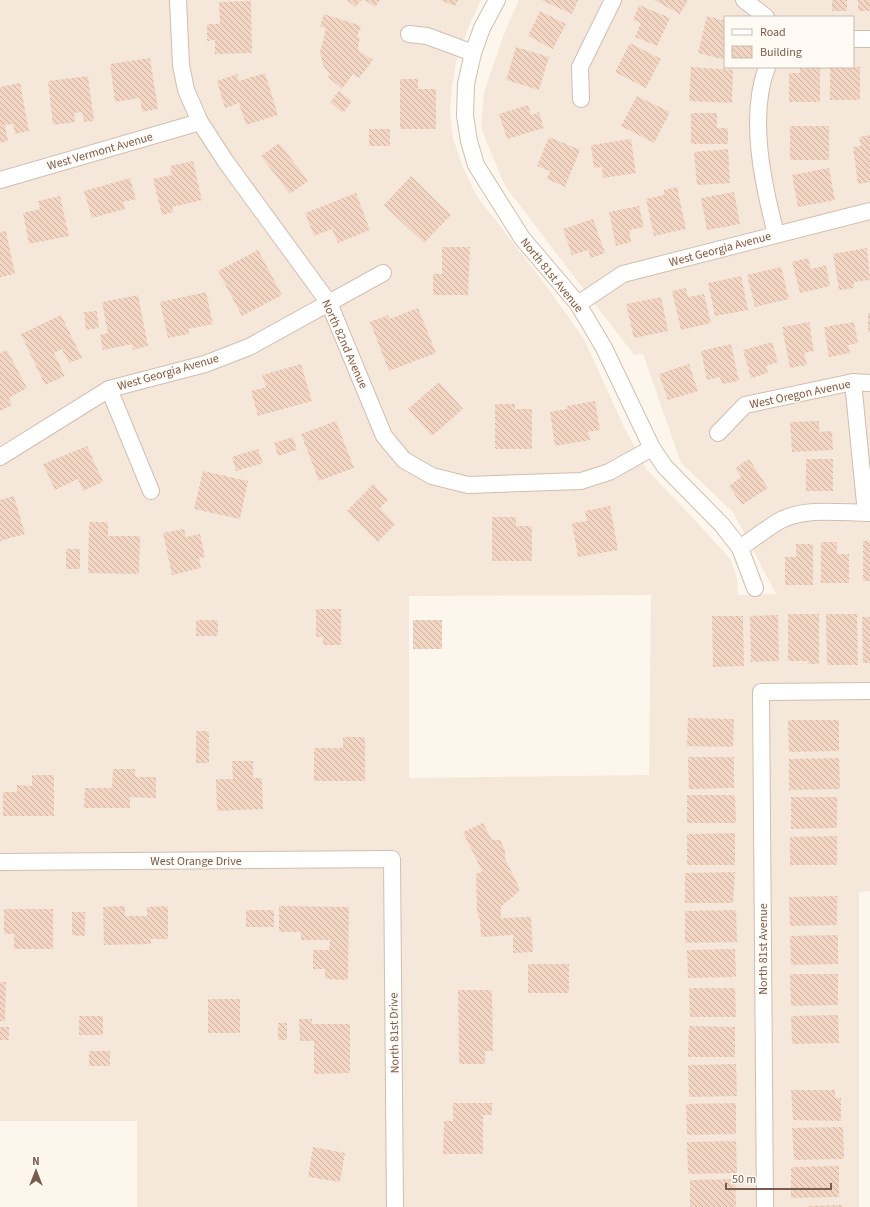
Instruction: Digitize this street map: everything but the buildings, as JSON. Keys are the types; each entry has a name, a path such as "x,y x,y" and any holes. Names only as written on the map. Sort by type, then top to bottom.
{"street":[{"name":"North 82nd Avenue","path":"178,0 181,65 186,90 200,122 226,162 329,303 384,436 404,460 432,476 468,485 580,481 609,472 652,448"},
{"name":"North 81st Avenue","path":"497,0 482,28 473,53 466,84 464,116 476,165 522,238 578,304 604,348 652,448 666,467 722,525 740,548 754,588"},
{"path":"581,99 580,67 613,0"},
{"path":"744,0 765,16"},
{"path":"410,34 427,36 473,53"},
{"path":"854,39 870,39"},
{"path":"767,68 759,109 760,155 766,195 776,234"},
{"name":"West Vermont Avenue","path":"0,180 200,122"},
{"name":"West Georgia Avenue","path":"578,304 623,274 870,211"},
{"name":"West Georgia Avenue","path":"0,457 109,389 205,364 249,347 383,273"},
{"path":"740,548 782,520 794,516 815,512 868,513 853,382"},
{"name":"West Oregon Avenue","path":"718,433 745,405 853,382 870,383"},
{"path":"109,389 151,491"},
{"name":"North 81st Avenue","path":"765,1207 761,692 870,691"},
{"name":"West Orange Drive","path":"0,862 392,859"},
{"name":"North 81st Drive","path":"392,859 395,1207"}],"shaded area":[{"path":"0,0 481,0 469,26 456,62 452,87 450,112 453,138 462,165 476,195 545,284 584,339 624,427 647,470 731,560 737,579 738,595 776,594 733,512 681,463 643,354 634,355 505,186 481,128 484,92 504,34 519,0 870,0 870,891 859,892 859,1207 137,1207 137,1121 0,1121","holes":["651,595 649,775 409,778 409,596"]}]}
